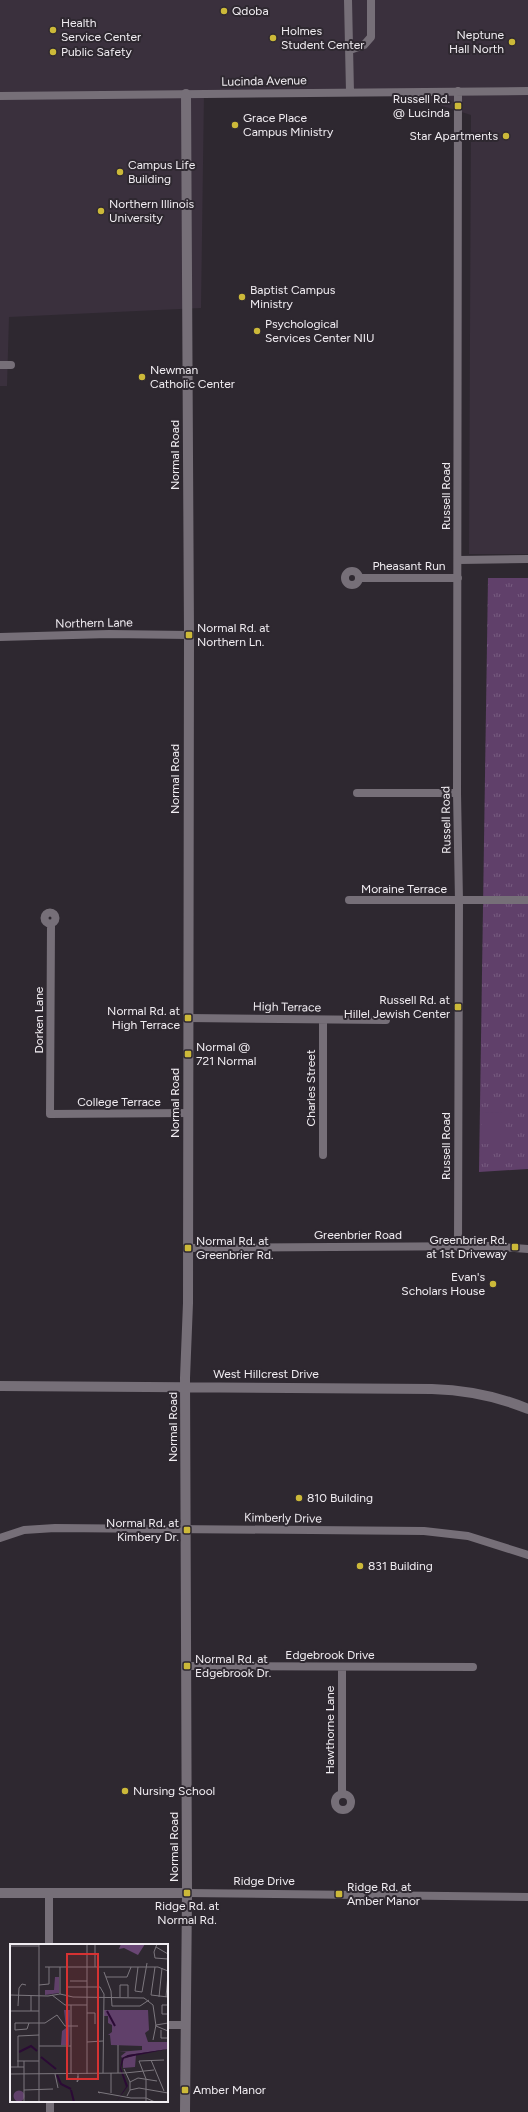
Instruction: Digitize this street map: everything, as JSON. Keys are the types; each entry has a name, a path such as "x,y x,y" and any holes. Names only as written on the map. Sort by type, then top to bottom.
{"street":[{"path":"348,0 350,92"},
{"path":"350,50 364,45 371,36 371,0"},
{"name":"Russell Road","path":"458,91 458,1247"},
{"name":"Lucinda Avenue","path":"0,96 528,91"},
{"name":"Normal Road","path":"185,2112 187,1894 187,1530 185,1387 188,1248 189,635 186,94"},
{"path":"0,365 11,365"},
{"path":"459,560 528,559"},
{"name":"Pheasant Run","path":"360,578 458,578"},
{"name":"Northern Lane","path":"0,637 109,634 189,635"},
{"path":"357,793 457,793"},
{"name":"Moraine Terrace","path":"349,900 459,901"},
{"path":"459,901 528,900"},
{"name":"Dorken Lane","path":"50,1114 51,925"},
{"name":"High Terrace","path":"188,1018 386,1020"},
{"name":"Charles Street","path":"323,1020 323,1155"},
{"name":"College Terrace","path":"50,1114 188,1114"},
{"name":"Greenbrier Road","path":"188,1248 490,1246 528,1248"},
{"name":"West Hillcrest Drive","path":"0,1386 446,1389 494,1397 528,1409"},
{"name":"Kimberly Drive","path":"0,1538 34,1529 444,1532 468,1536 528,1555"},
{"name":"Edgebrook Drive","path":"186,1666 473,1667"},
{"name":"Hawthorne Lane","path":"342,1667 342,1794"},
{"path":"49,1892 49,1944"},
{"name":"Ridge Drive","path":"0,1893 49,1892 528,1897"},
{"path":"168,2025 185,2025"}],"shaded area":[{"name":"Northern Illinois University","path":"0,0 528,0 528,554 469,554 471,115 395,91 204,93 201,308 9,317 7,386 0,386"}],"green space":[{"path":"488,578 528,578 528,1169 479,1172"},
{"path":"502,1112 502,1144 482,1144 482,1113"}],"place":[{"name":"Qdoba","path":"224,11"},
{"name":"Health Service Center","path":"53,30"},
{"name":"Holmes Student Center","path":"273,38"},
{"name":"Neptune Hall North","path":"512,42"},
{"name":"Public Safety","path":"53,52"},
{"name":"Russell Rd. @ Lucinda","path":"458,106"},
{"name":"Grace Place Campus Ministry","path":"235,125"},
{"name":"Star Apartments","path":"506,136"},
{"name":"Campus Life Building","path":"120,172"},
{"name":"Northern Illinois University","path":"101,211"},
{"name":"Baptist Campus Ministry","path":"242,297"},
{"name":"Psychological Services Center NIU","path":"257,331"},
{"name":"Newman Catholic Center","path":"142,377"},
{"name":"Normal Rd. at Northern Ln.","path":"189,635"},
{"name":"Russell Rd. at Hillel Jewish Center","path":"458,1007"},
{"name":"Normal Rd. at High Terrace","path":"188,1018"},
{"name":"Normal @ 721 Normal","path":"188,1054"},
{"name":"Greenbrier Rd. at 1st Driveway","path":"515,1247"},
{"name":"Normal Rd. at Greenbrier Rd.","path":"188,1248"},
{"name":"Evan's Scholars House","path":"493,1284"},
{"name":"810 Building","path":"299,1498"},
{"name":"Normal Rd. at Kimbery Dr.","path":"187,1530"},
{"name":"831 Building","path":"360,1566"},
{"name":"Normal Rd. at Edgebrook Dr.","path":"187,1666"},
{"name":"Nursing School","path":"125,1791"},
{"name":"Ridge Rd. at Normal Rd.","path":"187,1893"},
{"name":"Ridge Rd. at Amber Manor","path":"339,1894"},
{"name":"Amber Manor","path":"185,2090"}]}
